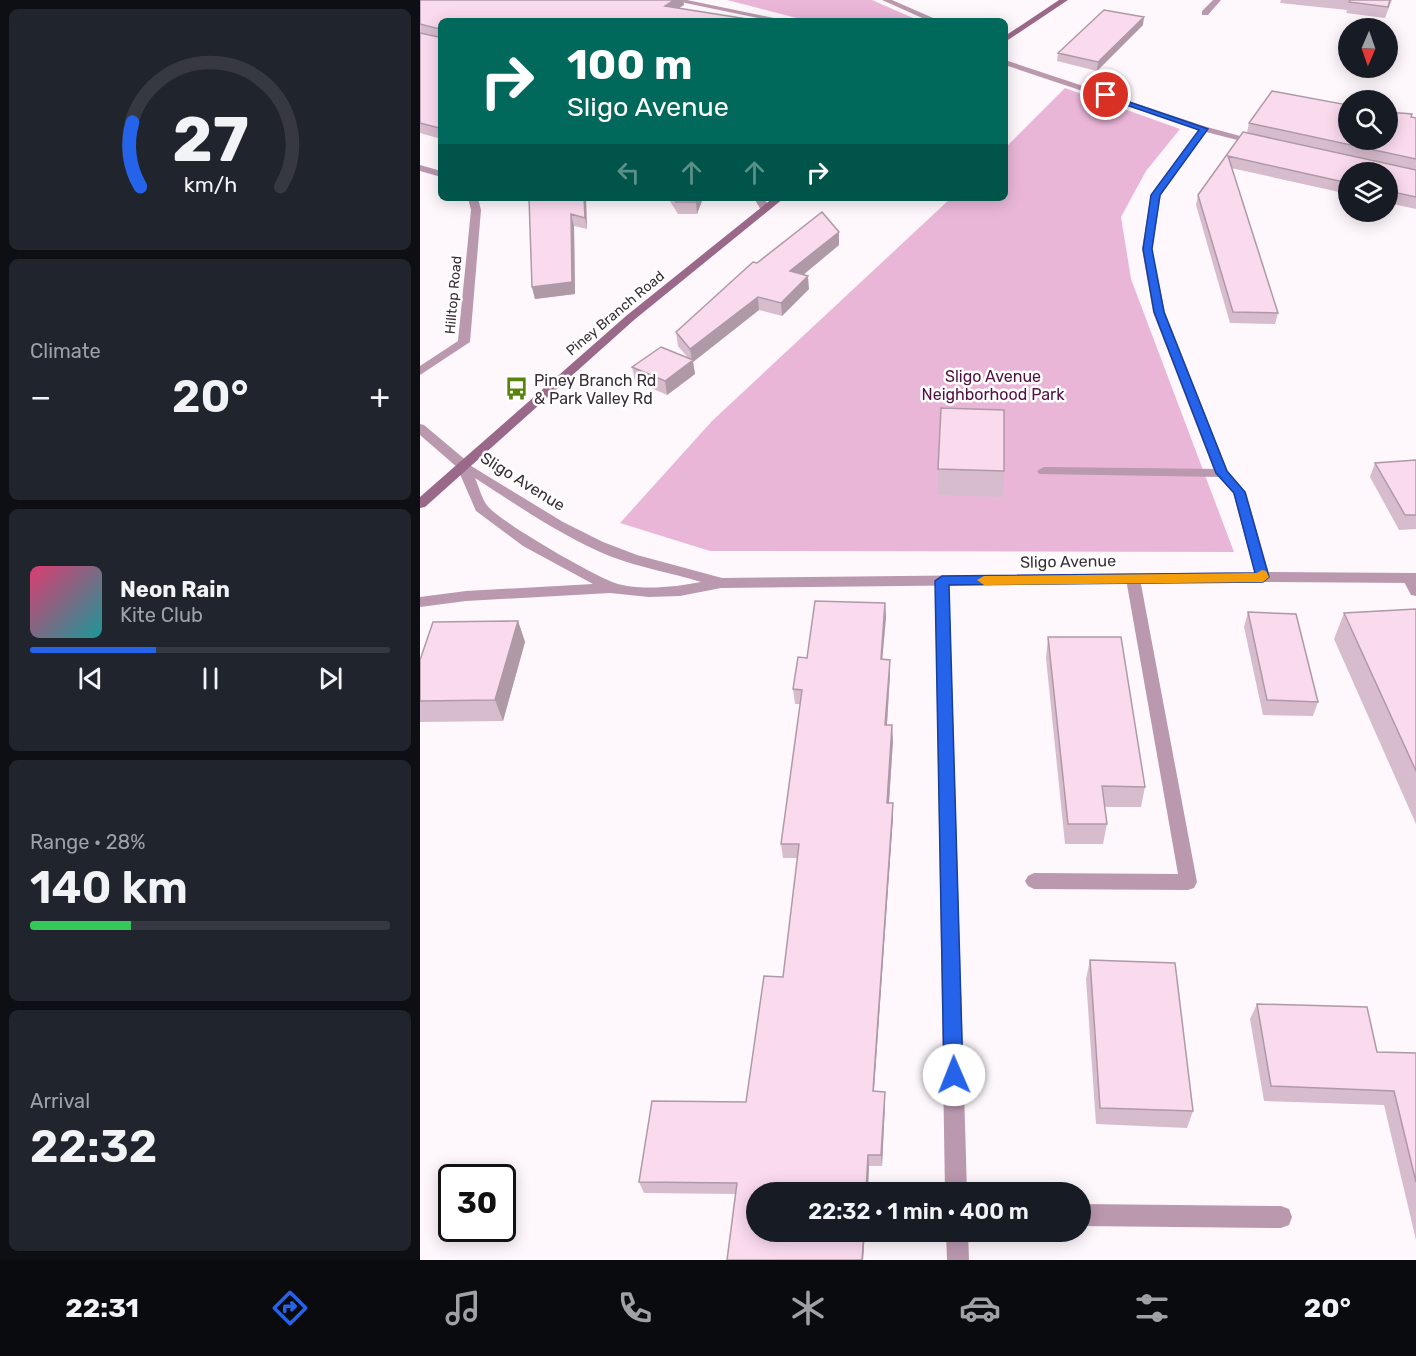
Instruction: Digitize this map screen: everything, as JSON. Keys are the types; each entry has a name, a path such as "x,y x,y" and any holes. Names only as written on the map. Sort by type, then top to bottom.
{"main road":[{"path":"1008,38 1064,0"},
{"name":"Piney Branch Road","path":"420,504 762,203"}],"street":[{"path":"675,0 768,18"},
{"path":"886,0 929,18"},
{"path":"1205,13 1217,0"},
{"path":"1008,64 1204,129 1266,144"},
{"path":"1204,129 1156,195 1147,249 1159,312 1222,473 1239,492 1263,577"},
{"path":"420,168 438,173"},
{"name":"Hilltop Road","path":"420,371 464,342 476,210 474,201"},
{"path":"420,428 463,465"},
{"name":"Sligo Avenue","path":"463,465 589,541 620,555 690,572 721,583"},
{"name":"Sligo Avenue","path":"463,465 481,508 528,543 612,588 649,592 681,591 721,583 1263,577 1414,582"},
{"path":"1044,471 1222,473"},
{"path":"1034,881 1188,882 1133,579"},
{"path":"942,581 956,1182"},
{"path":"420,602 466,596 612,588"},
{"path":"1091,1215 1281,1216"},
{"path":"957,1242 958,1260"}],"green space":[{"path":"727,0 872,0 913,18 796,18"},
{"name":"Sligo Avenue Neighborhood Park","path":"1065,88 1180,129 1146,171 1121,217 1131,279 1234,552 710,551 620,523 712,421 948,201 1008,201 1008,145"}],"building":[{"path":"420,0 674,0 665,6 741,18 438,18 438,28 420,24"},
{"path":"1350,0 1390,0 1388,7 1349,2"},
{"path":"1104,10 1144,17 1098,62 1058,53"},
{"path":"420,33 438,37 438,128 420,123"},
{"path":"1272,91 1338,103 1338,142 1249,123"},
{"path":"1398,113 1412,114 1411,117 1416,118 1416,159 1374,150 1398,150"},
{"path":"1243,132 1380,162 1338,162 1338,181 1228,156 1278,313 1233,312 1198,195"},
{"path":"1398,166 1416,170 1416,197 1398,193"},
{"path":"529,201 584,201 585,218 571,214 572,282 532,287"},
{"path":"822,212 839,232 790,271 808,276 781,303 758,297 690,349 676,332 753,262 757,263"},
{"path":"661,347 693,360 665,381 632,367"},
{"path":"941,408 1004,410 1004,471 938,469"},
{"path":"1416,460 1416,515 1405,515 1375,463"},
{"path":"815,601 885,603 881,659 890,660 885,725 892,725 887,803 893,803 873,1091 885,1092 881,1155 868,1155 867,1182 746,1182 746,1242 863,1242 862,1260 727,1260 737,1183 639,1182 652,1101 746,1102 764,976 783,977 799,844 781,844 802,690 793,689 798,657 807,658"},
{"path":"1416,609 1416,771 1344,613"},
{"path":"1248,612 1296,614 1318,702 1267,700"},
{"path":"518,621 495,700 420,701 420,660 433,622"},
{"path":"1048,637 1121,637 1145,787 1102,786 1107,824 1068,824"},
{"path":"1090,960 1175,963 1193,1111 1100,1108"},
{"path":"1257,1004 1367,1007 1377,1052 1416,1053 1416,1182 1394,1091 1271,1086"}],"slow traffic":[{"path":"984,580 1263,577 1262,575"}],"place":[{"name":"Piney Branch Rd & Park Valley Rd","path":"516,389"}],"route":[{"path":"954,1075 942,581 1263,577 1239,492 1222,473 1159,312 1147,249 1156,195 1204,129 1106,95"}]}
